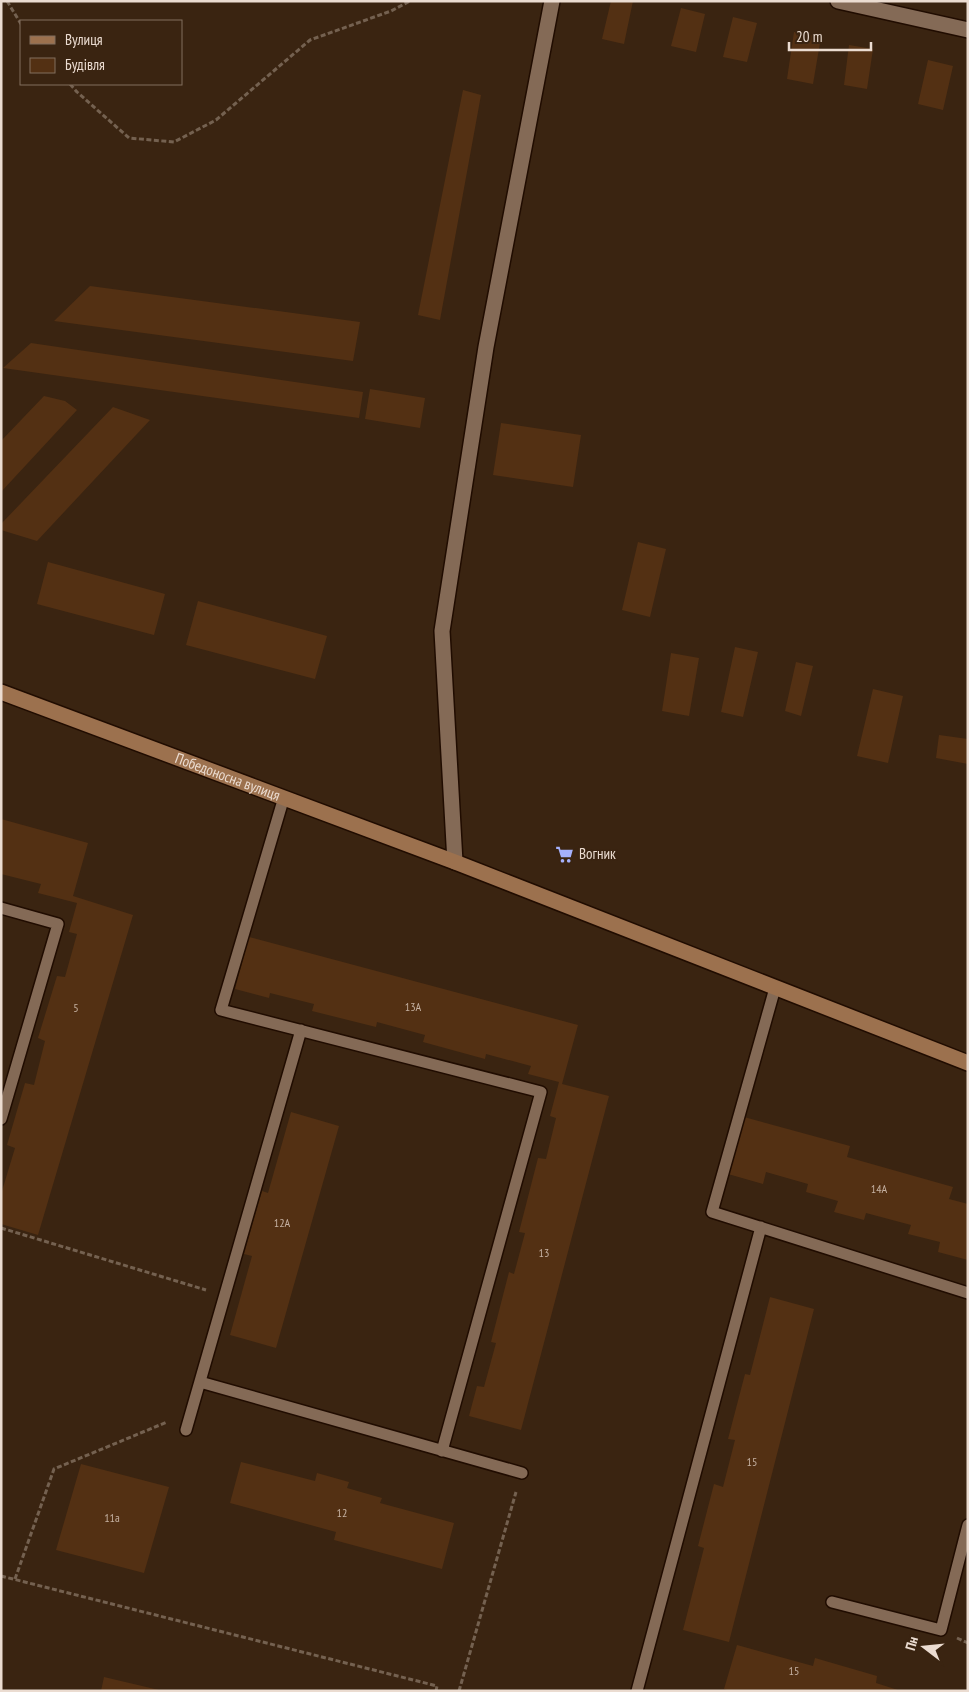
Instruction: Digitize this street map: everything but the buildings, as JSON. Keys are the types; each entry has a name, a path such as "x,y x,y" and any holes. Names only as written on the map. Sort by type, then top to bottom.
{"street":[{"path":"455,862 442,631 486,347 552,1"},
{"path":"838,1 968,30"},
{"name":"Победоносна вулиця","path":"1,692 455,862 968,1063"}],"lane":[{"path":"284,798 221,1010 541,1092 442,1451"},
{"path":"1,908 58,924 1,1119"},
{"path":"775,988 712,1212 968,1292"},
{"path":"186,1430 300,1030"},
{"path":"637,1691 761,1227"},
{"path":"200,1382 522,1473"},
{"path":"832,1602 941,1630 968,1525"}],"path":[{"path":"7,1 20,22"},
{"path":"71,85 129,138 174,142 216,120 310,40 391,11 410,1"},
{"path":"1,1228 211,1292 218,1320"},
{"path":"15,1579 54,1468 192,1412"},
{"path":"459,1691 522,1473"},
{"path":"1,1576 437,1686 436,1691"}],"place":[{"name":"Вогник","path":"565,854"}]}
